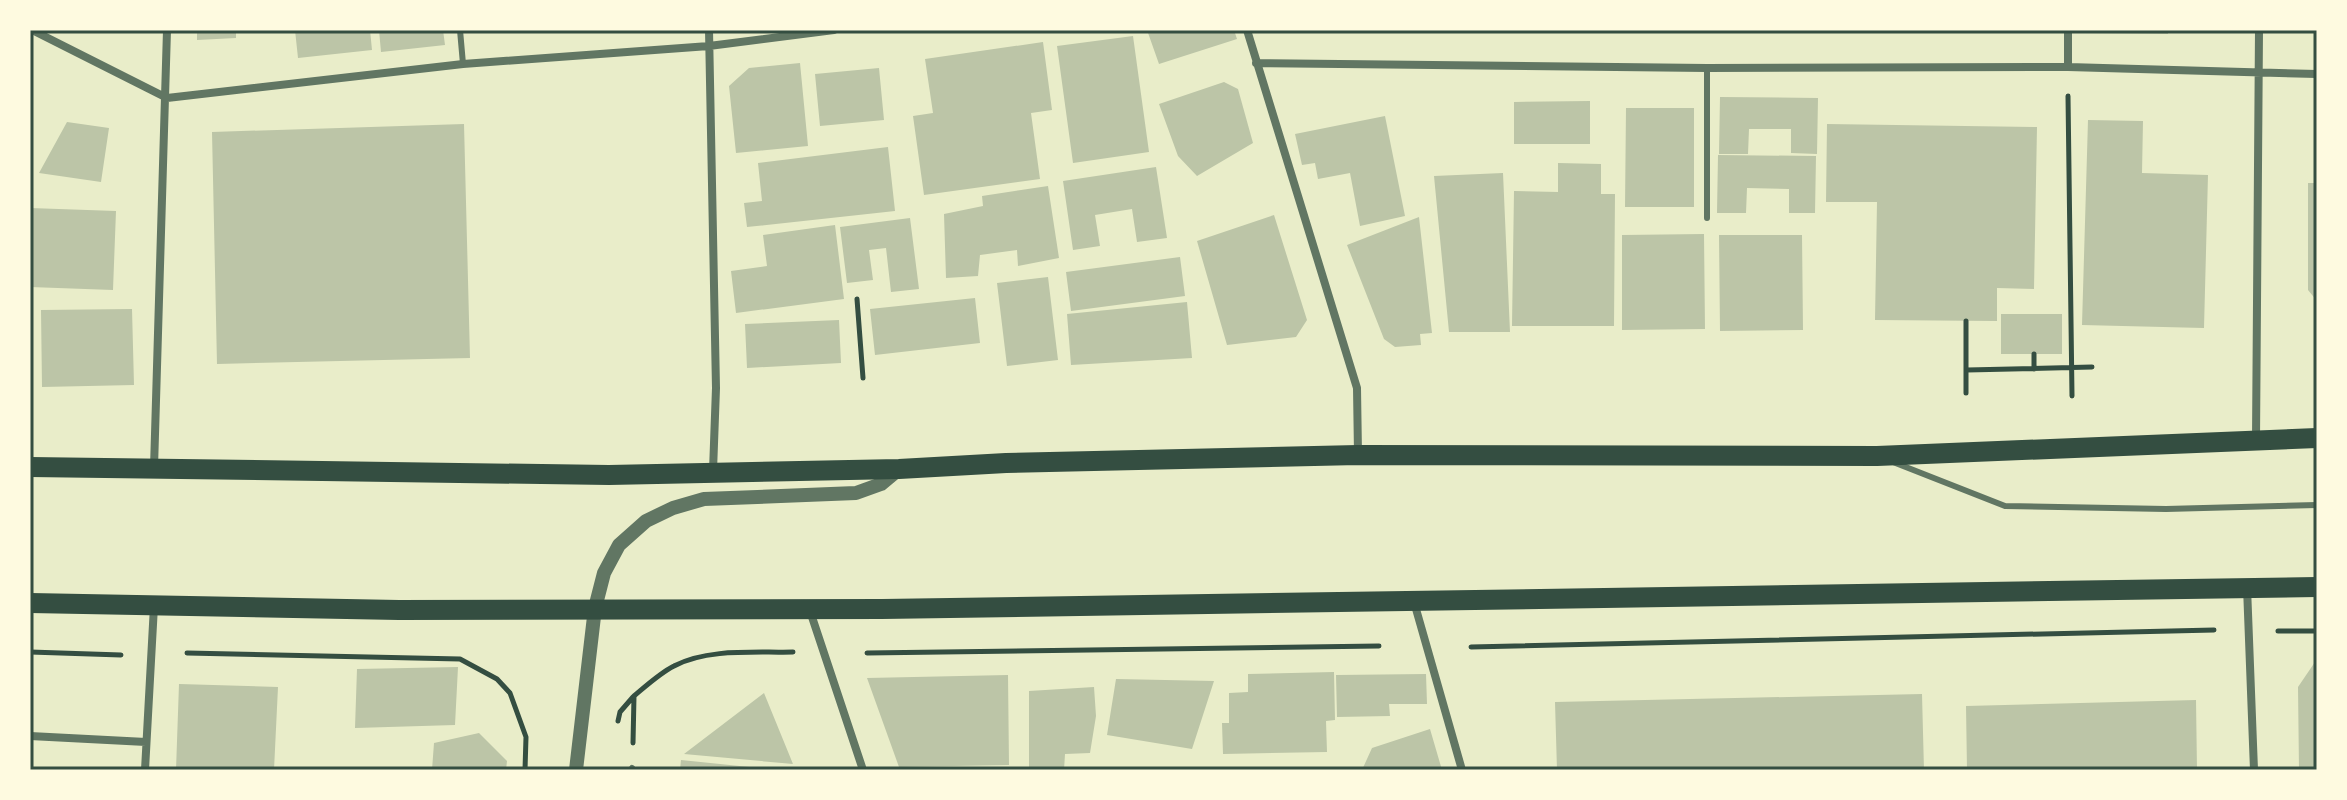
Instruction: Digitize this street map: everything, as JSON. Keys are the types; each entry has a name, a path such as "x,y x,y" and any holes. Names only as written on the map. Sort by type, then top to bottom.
{"main road":[{"path":"30,467 609,475 1358,455 1877,456 2317,438"},
{"path":"30,603 399,610 809,608 2317,587"}],"street":[{"path":"32,30 167,98 463,64 709,46 834,30"},
{"path":"154,468 167,30"},
{"path":"709,30 716,388 713,472"},
{"path":"1247,30 1357,388 1358,455"},
{"path":"2068,30 2068,67"},
{"path":"2256,440 2259,30"},
{"path":"1256,63 1707,68 2068,67 2317,74"},
{"path":"576,770 595,608 604,573 619,545 646,521 673,508 704,499 856,493 881,484 899,469"},
{"path":"2247,587 2254,770"},
{"path":"1414,601 1462,770"},
{"path":"145,770 154,605"},
{"path":"809,608 863,770"},
{"path":"30,736 146,742"}],"lane":[{"path":"460,30 463,64"},
{"path":"1707,68 1707,218"},
{"path":"1877,456 2005,506 2166,509 2317,505"}],"path":[{"path":"2068,67 2072,396"},
{"path":"857,299 863,378"},
{"path":"1966,321 1966,393"},
{"path":"2034,354 2034,369"},
{"path":"1967,370 2092,367"},
{"path":"1471,647 2214,630"},
{"path":"2275,631 2317,631"},
{"path":"867,653 1379,646"},
{"path":"616,731 620,712 634,696 674,666 695,658 798,651"},
{"path":"30,652 122,655"},
{"path":"187,653 460,659 497,679 510,693 526,737 525,770"},
{"path":"632,769 634,696"}],"building":[{"path":"197,30 236,30 236,38 197,40"},
{"path":"295,30 370,30 372,50 298,58"},
{"path":"379,30 443,30 445,45 381,52"},
{"path":"1147,30 1234,30 1237,39 1159,64"},
{"path":"2084,30 2168,30 2168,34 2084,33"},
{"path":"1133,36 1149,152 1073,163 1057,46"},
{"path":"1043,42 1052,110 1031,113 1040,179 924,195 913,116 933,113 925,59"},
{"path":"800,63 808,146 736,153 729,86 749,68"},
{"path":"879,68 884,120 820,126 815,74"},
{"path":"1224,82 1238,89 1253,143 1197,176 1178,156 1159,104"},
{"path":"1720,97 1818,98 1817,154 1791,153 1791,129 1749,129 1748,154 1719,154"},
{"path":"1590,101 1590,144 1514,144 1514,102"},
{"path":"1626,108 1694,108 1694,207 1625,207"},
{"path":"1385,116 1405,216 1360,226 1350,173 1318,179 1315,163 1302,165 1295,134"},
{"path":"2088,120 2143,121 2142,173 2208,175 2204,328 2082,325"},
{"path":"67,122 109,128 101,182 39,173"},
{"path":"464,124 470,358 217,364 212,132"},
{"path":"1827,124 2037,127 2034,289 1997,288 1997,321 1875,320 1877,202 1826,202"},
{"path":"888,147 895,211 747,227 744,203 762,201 758,163"},
{"path":"1718,155 1816,156 1815,213 1789,213 1789,189 1747,188 1746,213 1717,213"},
{"path":"1558,163 1601,164 1601,194 1615,194 1614,326 1512,326 1514,191 1558,192"},
{"path":"1156,167 1167,238 1137,242 1132,209 1095,215 1100,246 1073,250 1063,181"},
{"path":"1503,173 1510,332 1449,332 1434,176"},
{"path":"2308,183 2317,183 2317,301 2308,290"},
{"path":"1048,186 1059,258 1018,266 1017,250 980,255 978,276 946,278 944,214 983,206 982,196"},
{"path":"30,208 116,211 113,290 30,287"},
{"path":"1274,215 1307,320 1296,337 1227,345 1197,241"},
{"path":"1419,217 1432,333 1420,334 1421,345 1395,347 1384,339 1347,245"},
{"path":"910,218 919,289 891,292 886,248 869,250 873,280 847,283 840,227"},
{"path":"835,225 844,299 736,313 731,271 767,266 763,235"},
{"path":"1704,234 1705,329 1622,330 1622,235"},
{"path":"1719,235 1802,235 1803,330 1720,331"},
{"path":"1180,257 1185,296 1071,311 1066,272"},
{"path":"1048,277 1058,360 1007,366 997,283"},
{"path":"975,298 980,343 875,355 870,309"},
{"path":"1187,302 1192,358 1071,365 1067,314"},
{"path":"132,309 134,385 42,387 41,310"},
{"path":"2001,314 2062,314 2062,354 2001,354"},
{"path":"839,320 841,363 747,368 745,324"},
{"path":"2317,659 2317,770 2299,770 2298,687"},
{"path":"458,667 455,725 355,728 357,669"},
{"path":"1334,672 1335,720 1326,721 1327,752 1223,754 1222,723 1229,723 1229,693 1248,692 1248,674"},
{"path":"1426,674 1427,704 1389,704 1390,716 1337,717 1336,675"},
{"path":"1008,675 1009,765 899,767 867,678"},
{"path":"1116,679 1214,681 1192,749 1107,735"},
{"path":"179,684 278,687 274,770 176,770"},
{"path":"1094,687 1096,716 1090,753 1065,754 1064,770 1029,770 1029,691"},
{"path":"764,693 793,764 684,754"},
{"path":"1922,694 1924,770 1557,770 1555,702"},
{"path":"2196,700 2197,770 1967,770 1966,706"},
{"path":"1430,729 1442,770 1362,770 1372,748"},
{"path":"479,733 507,761 506,770 432,770 434,743"},
{"path":"681,760 759,768 759,770 680,770"}]}
